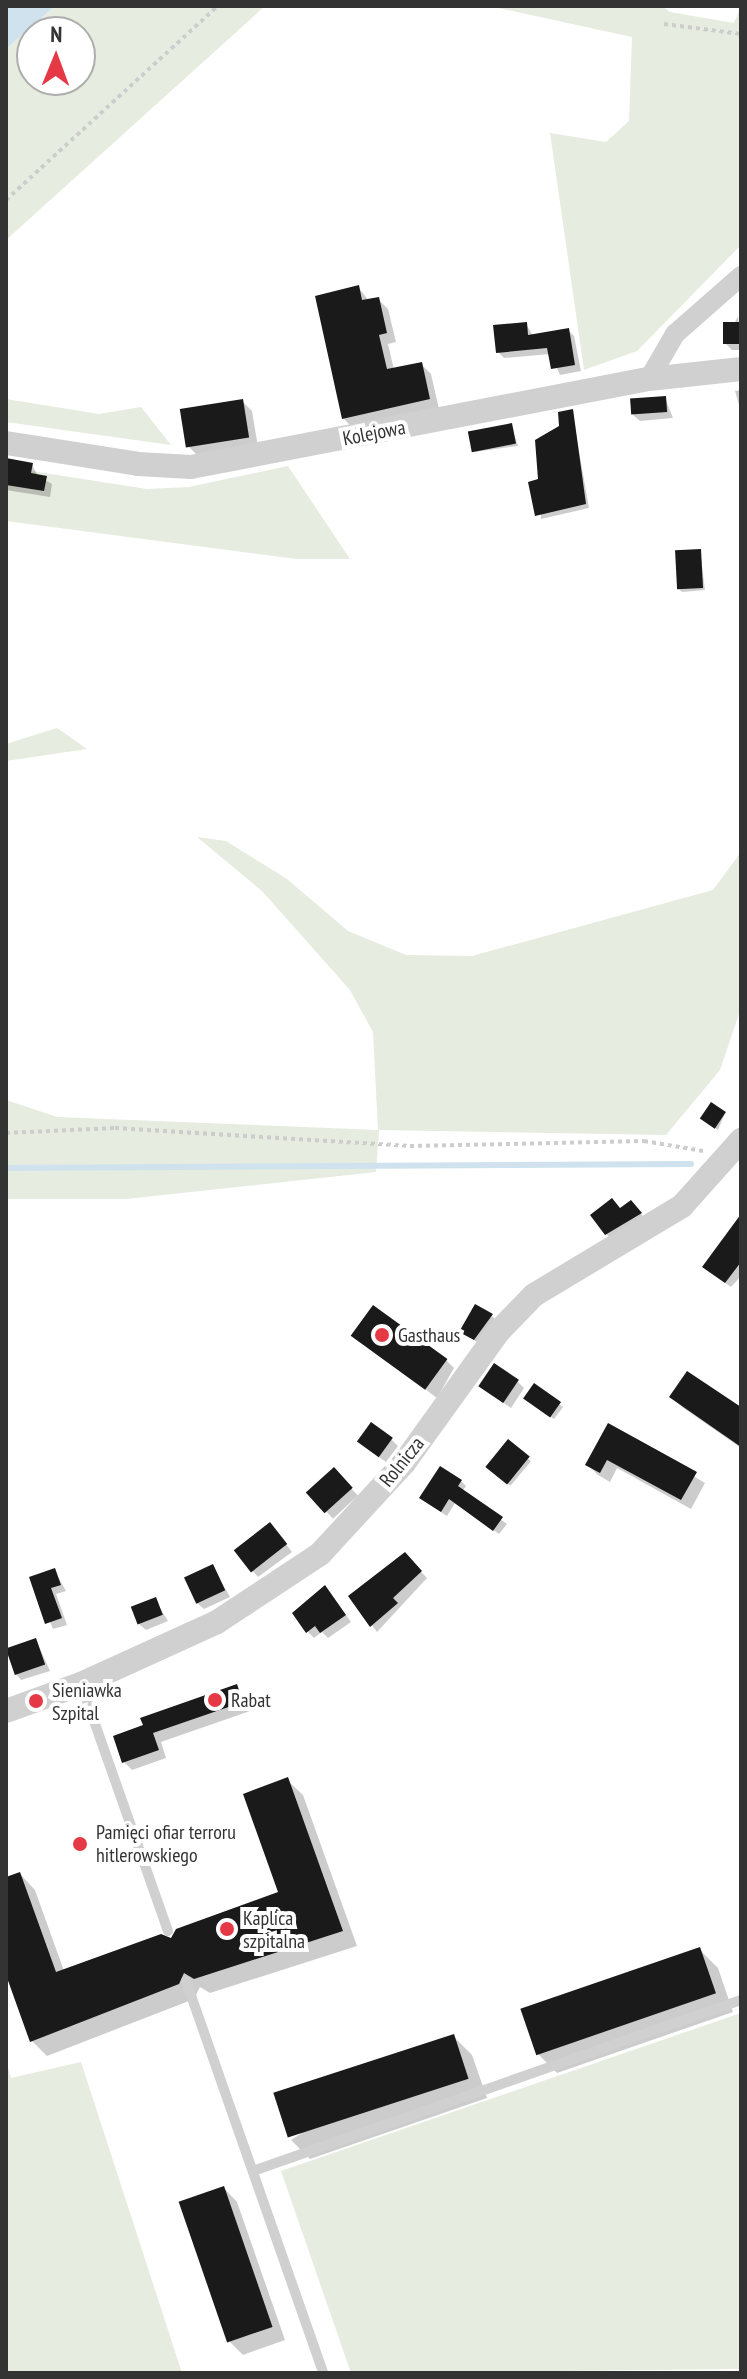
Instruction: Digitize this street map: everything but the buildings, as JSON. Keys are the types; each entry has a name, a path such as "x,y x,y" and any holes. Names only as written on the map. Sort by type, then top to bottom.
{"street":[{"path":"649,379 675,334 741,276"},
{"name":"Kolejowa","path":"6,443 138,464 191,467 649,379 741,369"},
{"name":"Rolnicza","path":"6,1711 81,1684 217,1622 320,1554 404,1463 499,1331 534,1295 682,1206 741,1140"}],"lane":[{"path":"81,1684 168,1931"},
{"path":"186,1981 323,2373"},
{"path":"253,2171 741,2000"}],"path":[{"path":"6,200 218,6"},
{"path":"664,24 741,34"},
{"path":"6,1133 115,1128 410,1146 644,1141 699,1148 721,1165"},
{"path":"86,1842 118,1831"}],"shaded area":[{"path":"55,6 265,6 6,240 6,49 16,40 16,96 96,96 96,16 44,16"},
{"path":"489,6 662,6 670,12 734,23 741,6 741,245 637,351 584,370 550,133 606,142 629,121 632,37"},
{"path":"6,399 99,414 141,407 171,445 6,422"},
{"path":"288,466 350,559 297,559 6,521 6,467 147,489 189,487"},
{"path":"57,728 87,749 6,761 6,744"},
{"path":"197,837 226,841 287,879 348,931 406,955 472,956 713,890 741,852 741,1008 720,1070 666,1135 379,1130 376,1172 126,1199 6,1199 6,1100 57,1117 378,1130 373,1032 350,990 262,891"},
{"path":"741,2013 741,2369 351,2373 281,2171"},
{"path":"6,2060 11,2078 81,2062 182,2373 6,2373"}],"water":[{"path":"6,6 55,6 44,16 16,16 16,40 6,49"}],"waterway":[{"path":"6,1168 691,1164"}],"place":[{"name":"Gasthaus","path":"382,1335"},
{"name":"Rabat","path":"215,1700"},
{"name":"Sieniawka Szpital","path":"36,1701"},
{"name":"Pamięci ofiar terroru hitlerowskiego","path":"80,1844"},
{"name":"Kaplica szpitalna","path":"227,1929"}]}
